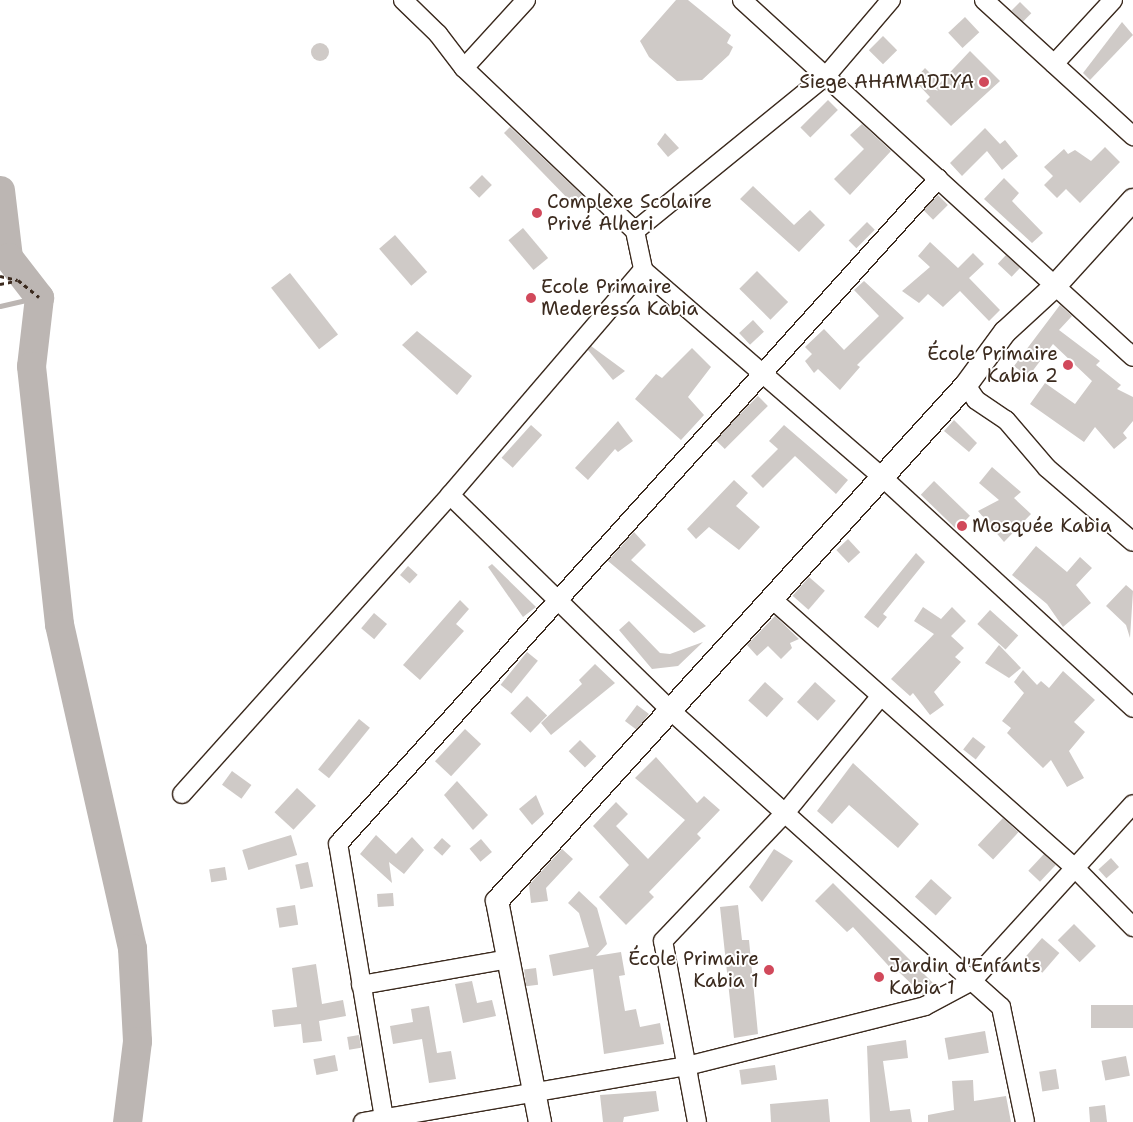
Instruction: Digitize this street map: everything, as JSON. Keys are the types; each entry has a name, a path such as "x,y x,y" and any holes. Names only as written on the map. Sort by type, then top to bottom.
{"street":[{"path":"403,0 438,34 464,68 635,231 643,270 882,477 1133,708"},
{"path":"464,68 526,0"},
{"path":"742,0 1133,357"},
{"path":"635,231 826,76 891,0"},
{"path":"984,0 1133,136"},
{"path":"1054,64 1113,0"},
{"path":"384,1118 338,844 560,602 938,179"},
{"path":"540,1122 497,901 966,385 1005,332 1055,286 1133,200"},
{"path":"182,794 450,495 643,270"},
{"path":"966,385 976,400 1006,420 1047,468 1133,542"},
{"path":"450,495 670,710 1001,1007 1025,1122"},
{"path":"772,598 879,698 1075,868 1133,927"},
{"path":"697,1122 663,941 785,813 879,698"},
{"path":"363,1122 687,1066 925,1006 972,981 1133,804"},
{"path":"361,984 508,959"}],"path":[{"path":"0,276 18,280 39,297"},
{"path":"0,284 18,280"}],"building":[{"path":"676,0 688,0 731,35 727,43 733,47 729,55 702,80 677,81 649,57 640,41"},
{"path":"1020,2 1031,13 1023,22 1012,10"},
{"path":"965,17 979,32 963,48 948,33"},
{"path":"1122,22 1133,35 1090,80 1083,73"},
{"path":"883,36 897,50 883,64 869,50"},
{"path":"320,43 326,46 329,52 326,58 320,61 314,58 311,52 314,46"},
{"path":"970,51 1000,81 951,126 926,101 930,97 914,80 925,68 940,83"},
{"path":"828,100 838,110 810,137 800,128"},
{"path":"862,124 891,151 850,195 834,179 864,149 850,135"},
{"path":"510,127 582,195 573,204 504,133"},
{"path":"985,128 1000,144 1005,140 1018,156 1002,170 987,151 962,176 950,163"},
{"path":"665,133 679,148 668,157 657,144"},
{"path":"1105,147 1120,162 1080,203 1066,189 1057,198 1044,185 1053,176 1044,167 1064,149 1068,154 1075,150 1091,161"},
{"path":"482,175 492,185 479,198 469,188"},
{"path":"1004,178 1019,193 1012,201 1043,233 1032,243 984,199"},
{"path":"753,186 794,225 810,210 825,225 799,252 740,199"},
{"path":"938,195 948,205 933,220 923,210"},
{"path":"867,222 875,230 856,248 849,240"},
{"path":"523,228 548,258 534,270 508,240"},
{"path":"395,235 427,272 411,286 379,249"},
{"path":"930,242 958,268 973,253 984,264 969,278 1000,310 989,321 960,291 943,307 928,294 919,303 902,291 930,267 918,256"},
{"path":"1006,255 1020,268 1012,277 998,264"},
{"path":"757,271 788,302 770,320 739,289"},
{"path":"290,273 338,334 319,349 271,288"},
{"path":"864,281 904,318 857,365 860,367 840,390 818,369 814,373 805,361 812,354 805,347 824,329 844,350 879,316 854,290"},
{"path":"1060,305 1072,316 1059,330 1100,361 1096,365 1121,385 1117,389 1133,397 1133,421 1123,433 1127,438 1114,449 1095,427 1084,442 1030,404 1045,383 1075,404 1092,381 1053,344 1028,377 1014,366"},
{"path":"753,320 764,332 750,345 739,333"},
{"path":"417,331 472,376 457,395 402,345"},
{"path":"591,346 625,371 613,380 588,350"},
{"path":"692,348 711,367 688,397 704,415 681,440 635,399 656,374 662,378"},
{"path":"758,396 768,406 725,449 715,439"},
{"path":"954,420 977,443 969,452 944,431"},
{"path":"618,421 633,441 618,452 615,449 588,480 575,468"},
{"path":"531,425 542,435 513,468 502,458"},
{"path":"784,425 848,480 836,494 795,456 763,488 751,476 778,449 769,441"},
{"path":"992,467 1021,492 1014,498 1031,514 1004,542 978,511 999,500 979,483"},
{"path":"734,480 748,493 736,506 760,527 739,550 709,527 696,539 687,529"},
{"path":"934,481 970,516 957,529 921,495"},
{"path":"634,532 646,545 631,560 706,626 694,633 608,561"},
{"path":"848,539 860,552 849,563 836,550"},
{"path":"1036,546 1067,572 1080,557 1092,568 1076,585 1091,603 1063,627 1047,604 1012,575"},
{"path":"916,553 925,562 883,614 887,617 878,628 864,617"},
{"path":"492,564 536,607 523,617 488,567"},
{"path":"408,566 418,575 410,584 400,575"},
{"path":"809,577 825,591 808,610 793,596"},
{"path":"1126,585 1133,591 1130,638 1126,625 1106,606"},
{"path":"460,600 469,609 456,624 464,631 420,680 403,665"},
{"path":"923,607 941,619 952,607 966,621 951,636 964,648 955,657 961,662 934,692 944,705 930,715 913,693 910,696 891,679 934,634 914,621"},
{"path":"990,610 1018,635 1006,650 977,624"},
{"path":"374,613 387,624 374,639 361,628"},
{"path":"775,616 799,639 790,643 792,648 781,659 768,646 757,656 747,645"},
{"path":"629,621 660,653 670,654 703,642 678,666 652,669 619,630"},
{"path":"999,645 1021,668 1009,678 985,663"},
{"path":"527,652 538,661 511,693 501,685"},
{"path":"595,664 615,683 551,735 541,723 582,684 579,680"},
{"path":"1023,670 1037,685 1041,681 1049,688 1063,671 1095,700 1074,722 1085,732 1069,751 1084,778 1067,787 1051,760 1043,768 1007,733 1011,728 1002,721 1024,693 1014,682"},
{"path":"765,682 784,699 767,717 748,701"},
{"path":"815,682 836,701 818,721 797,702"},
{"path":"527,696 547,715 530,733 510,713"},
{"path":"637,705 649,714 637,730 625,721"},
{"path":"359,719 370,728 329,778 318,770"},
{"path":"465,729 481,744 451,776 435,761"},
{"path":"973,737 986,747 976,759 963,750"},
{"path":"580,740 596,756 585,768 569,751"},
{"path":"656,757 697,803 704,796 720,810 697,834 701,838 649,892 654,897 626,925 599,897 629,865 593,826 616,802 628,814 616,826 648,859 685,820 635,778"},
{"path":"853,763 919,824 898,848 849,805 832,824 817,811"},
{"path":"232,771 251,785 241,799 222,785"},
{"path":"457,781 488,815 473,830 444,795"},
{"path":"297,788 316,806 294,830 274,812"},
{"path":"536,795 544,814 532,825 519,809"},
{"path":"1003,818 1018,832 993,859 978,845"},
{"path":"291,835 297,855 248,870 242,850"},
{"path":"376,835 396,854 412,837 424,850 404,874 389,862 392,883 360,854"},
{"path":"442,838 451,846 442,856 433,848"},
{"path":"481,839 492,852 480,862 470,849"},
{"path":"562,849 573,859 546,888 548,901 531,903 529,885"},
{"path":"774,849 793,861 762,902 749,887"},
{"path":"1044,854 1056,865 1040,882 1028,871"},
{"path":"1111,858 1119,867 1106,878 1098,869"},
{"path":"308,862 313,886 300,889 295,865"},
{"path":"225,867 227,880 211,882 209,870"},
{"path":"931,879 952,898 936,916 915,897"},
{"path":"833,883 934,984 923,995 899,972 896,974 853,927 847,932 815,901"},
{"path":"579,891 597,908 607,944 596,956 621,952 625,975 619,976 625,1011 636,1009 640,1027 660,1023 664,1044 604,1054 593,969 553,976 549,955 589,947 579,913 568,903"},
{"path":"393,893 394,906 378,907 377,894"},
{"path":"295,905 298,925 279,928 276,908"},
{"path":"738,905 742,940 749,940 758,1034 734,1038 720,907"},
{"path":"1074,924 1096,946 1080,962 1058,940"},
{"path":"1042,938 1059,953 1042,973 1025,958"},
{"path":"316,964 322,1004 343,1000 346,1016 319,1021 322,1041 303,1043 301,1024 274,1027 272,1010 297,1007 292,968"},
{"path":"536,968 538,985 526,986 524,969"},
{"path":"472,981 477,1003 492,1000 496,1016 463,1023 455,984"},
{"path":"1091,1005 1133,1005 1133,1028 1091,1028"},
{"path":"429,1006 437,1053 451,1051 456,1079 429,1083 422,1039 393,1044 390,1026 413,1022 411,1009"},
{"path":"985,1031 989,1053 948,1060 945,1038"},
{"path":"359,1035 361,1048 349,1050 347,1037"},
{"path":"906,1040 908,1058 883,1061 890,1111 910,1109 912,1122 870,1122 867,1046"},
{"path":"335,1055 338,1071 316,1075 313,1059"},
{"path":"1126,1056 1130,1076 1105,1080 1101,1061"},
{"path":"775,1065 777,1080 741,1085 739,1070"},
{"path":"1056,1069 1059,1089 1042,1091 1039,1072"},
{"path":"973,1080 974,1101 1006,1096 1011,1122 928,1122 928,1115 954,1110 952,1081"},
{"path":"656,1091 659,1111 624,1117 623,1122 603,1122 600,1095"},
{"path":"828,1099 830,1122 771,1122 770,1104"},
{"path":"1105,1105 1107,1122 1090,1122 1089,1107"}],"waterway":[{"path":"0,190 8,257 39,297 31,366 59,624 132,948 137,1041 127,1122"},
{"path":"0,248 8,257"},
{"path":"0,306 39,297"}],"place":[{"name":"Siege AHAMADIYA","path":"984,82"},
{"name":"Complexe Scolaire Privé Alheri","path":"537,213"},
{"name":"Ecole Primaire Mederessa Kabia","path":"531,298"},
{"name":"École Primaire Kabia 2","path":"1068,365"},
{"name":"Mosquée Kabia","path":"962,526"},
{"name":"École Primaire Kabia 1","path":"769,970"},
{"name":"Jardin d'Enfants Kabia 1","path":"879,977"}]}
